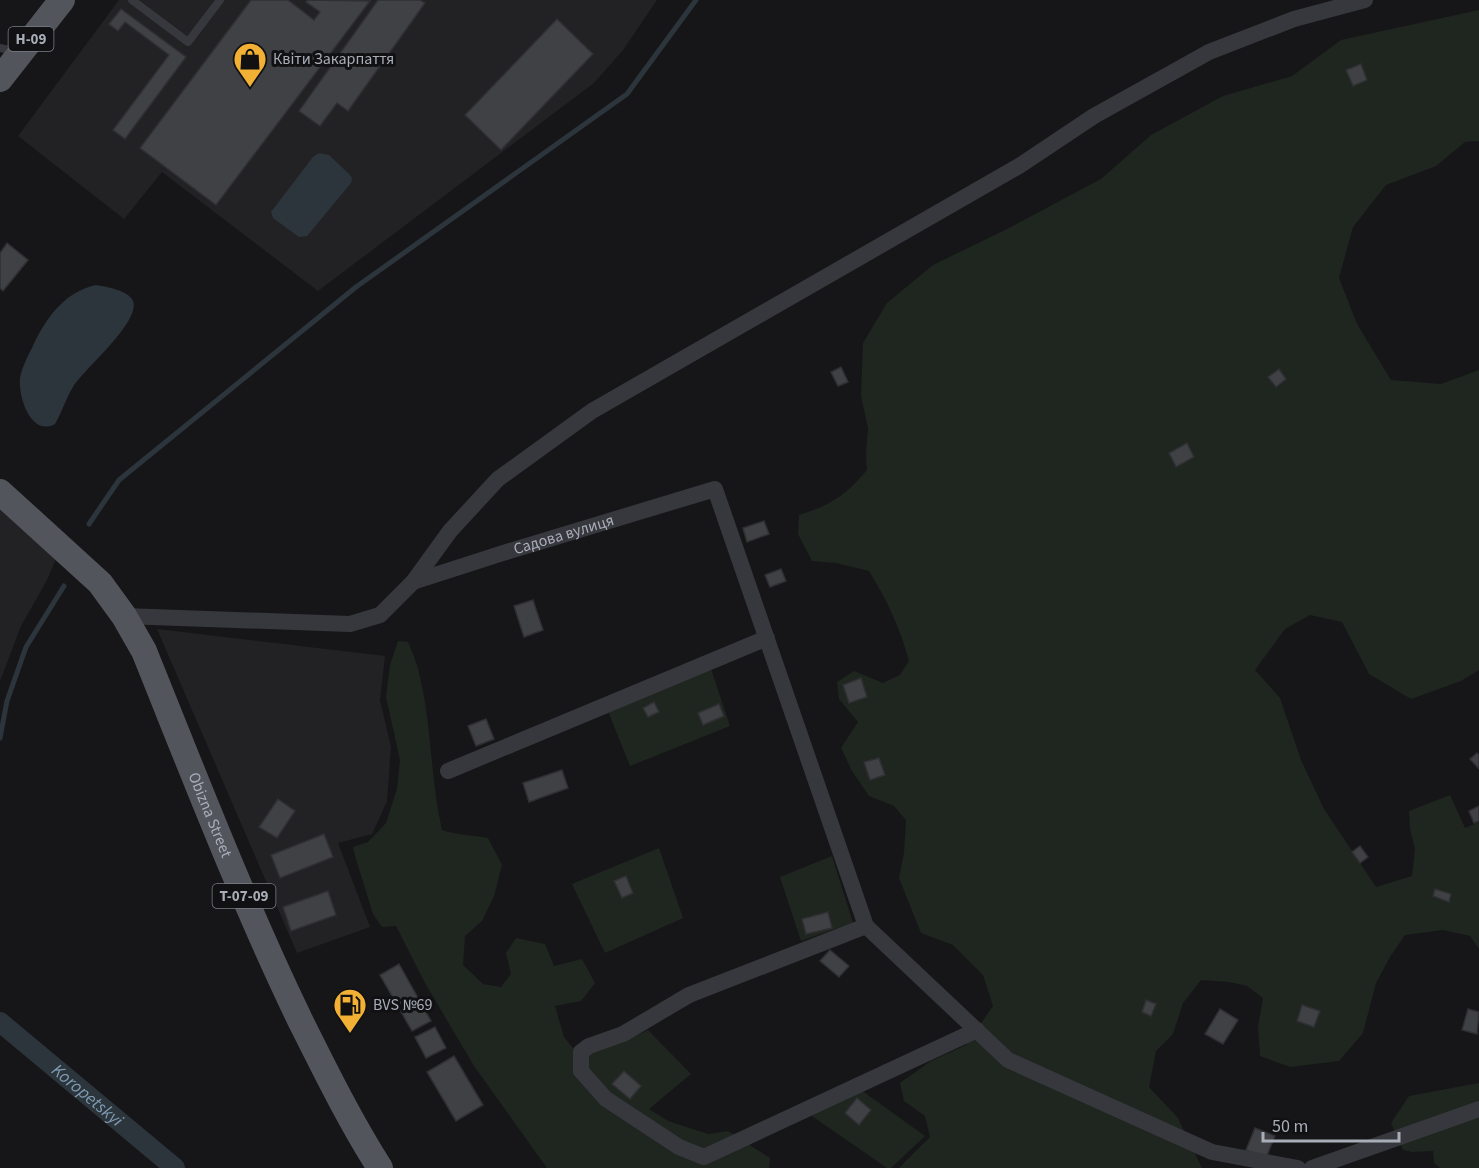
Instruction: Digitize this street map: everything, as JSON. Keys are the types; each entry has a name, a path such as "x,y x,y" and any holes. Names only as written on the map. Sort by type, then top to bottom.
{"main road":[{"name":"Н-09","path":"0,79 10,50 62,0"},
{"name":"Obizna Street","path":"0,492 100,583 124,616 144,651 241,890 286,991 332,1085 380,1168"}],"street":[{"path":"124,616 350,624 380,615 413,582 450,531 498,479 592,411 1019,166 1094,116 1209,52 1294,19 1365,0"},
{"name":"Садова вулиця","path":"413,582 715,489 766,638"},
{"path":"448,771 766,638 866,926 1008,1060 1212,1152 1298,1168"},
{"path":"866,926 690,995 623,1034 589,1046 581,1052 581,1071 606,1099 679,1147 704,1157 976,1030"},
{"path":"1312,1168 1479,1108"}],"lane":[{"path":"132,0 188,42 220,0"}],"shaded area":[{"path":"119,0 657,0 623,50 594,83 318,291 162,172 124,219 18,136"},
{"path":"1479,10 1479,141 1465,142 1436,166 1386,185 1353,227 1339,278 1357,324 1391,380 1441,384 1479,370 1479,670 1461,681 1411,699 1369,674 1342,622 1310,615 1285,629 1255,670 1280,698 1301,760 1324,809 1376,887 1412,876 1415,849 1410,829 1409,811 1450,795 1465,828 1479,822 1479,949 1470,936 1443,930 1405,935 1376,983 1363,1033 1339,1061 1290,1067 1260,1056 1258,1027 1263,998 1247,986 1201,980 1183,1003 1173,1034 1156,1051 1149,1087 1178,1118 1202,1168 899,1168 930,1137 925,1116 904,1101 900,1083 931,1061 966,1045 993,1006 983,975 953,945 921,933 899,878 904,853 906,820 894,806 869,796 852,771 841,748 858,722 839,699 837,682 854,671 883,683 900,675 909,661 897,626 869,571 836,563 812,561 798,534 799,515 837,498 852,487 867,470 868,428 861,396 863,343 887,303 933,265 1101,179 1151,135 1223,96 1292,76 1341,40"},
{"path":"319,153 329,155 349,174 352,178 351,183 307,236 299,237 273,218 271,212 313,157"},
{"path":"96,285 127,294 133,301 133,310 110,346 73,387 55,424 47,427 39,425 28,413 21,395 20,378 25,363 37,337 57,308 74,294"},
{"path":"0,493 61,547 47,580 21,626 0,681"},
{"path":"157,629 385,656 380,700 391,747 387,801 372,834 338,843 370,927 297,953"},
{"path":"398,641 408,642 418,669 442,830 488,838 502,865 494,896 482,921 465,936 463,965 483,984 501,987 511,974 506,953 516,938 545,944 554,966 582,959 595,983 581,1001 555,1006 564,1037 586,1064 589,1053 648,1030 691,1074 649,1109 668,1121 708,1134 728,1131 770,1158 769,1168 547,1168 474,1066 425,983 396,926 382,927 373,914 353,847 368,842 386,823 397,789 400,760 386,697 390,665"},
{"path":"711,669 730,726 630,766 608,711"},
{"path":"659,848 683,918 605,953 572,884"},
{"path":"832,856 853,923 801,941 780,877"},
{"path":"1479,1083 1479,1168 1440,1168 1434,1163 1433,1151 1403,1150 1391,1123 1409,1096"},
{"path":"861,1090 925,1136 891,1168 887,1168 809,1114"}],"building":[{"path":"251,0 288,0 314,20 320,12 306,2 308,0 370,1 216,205 140,148"},
{"path":"378,0 420,0 425,3 348,111 337,103 320,126 299,111"},
{"path":"121,9 186,57 125,139 113,130 169,55 125,22 118,31 109,24"},
{"path":"557,19 593,54 501,150 465,115"},
{"path":"1361,64 1367,80 1353,86 1346,70"},
{"path":"7,243 28,260 3,291 0,288 0,253"},
{"path":"841,367 848,382 838,386 831,372"},
{"path":"1279,369 1286,379 1276,387 1268,377"},
{"path":"1187,443 1194,457 1176,467 1169,453"},
{"path":"764,521 769,534 747,542 743,528"},
{"path":"781,569 786,581 770,587 765,575"},
{"path":"533,600 543,630 524,637 514,606"},
{"path":"861,678 867,697 849,703 843,685"},
{"path":"654,702 659,712 648,717 643,708"},
{"path":"719,704 724,716 703,725 698,713"},
{"path":"486,719 494,739 476,746 468,726"},
{"path":"1477,753 1479,755 1479,769 1470,759"},
{"path":"879,758 885,775 870,780 864,762"},
{"path":"562,770 568,788 529,802 523,783"},
{"path":"278,799 295,811 277,838 259,827"},
{"path":"1479,806 1479,821 1474,823 1469,811"},
{"path":"324,834 333,857 280,878 271,855"},
{"path":"1360,846 1368,857 1360,863 1352,852"},
{"path":"626,876 633,893 622,898 614,881"},
{"path":"1435,889 1451,894 1449,902 1433,896"},
{"path":"328,891 336,915 291,931 283,907"},
{"path":"828,912 832,928 806,934 802,919"},
{"path":"830,950 849,966 839,977 820,961"},
{"path":"399,964 431,1021 412,1031 380,975"},
{"path":"1146,1000 1156,1004 1151,1016 1142,1012"},
{"path":"1302,1005 1320,1011 1314,1027 1297,1021"},
{"path":"1220,1009 1238,1020 1223,1044 1205,1034"},
{"path":"1468,1009 1479,1012 1477,1034 1462,1030"},
{"path":"435,1027 446,1048 426,1058 415,1037"},
{"path":"454,1056 483,1105 456,1121 427,1072"},
{"path":"624,1071 641,1086 630,1099 612,1084"},
{"path":"857,1098 871,1110 859,1125 845,1113"},
{"path":"1255,1128 1275,1136 1266,1158 1246,1150"}],"waterway":[{"path":"89,524 119,480 356,287 627,94 696,0"},
{"path":"0,738 7,701 26,647 64,586"},
{"name":"Koropetskyi","path":"0,1022 175,1168"}],"place":[{"name":"Квіти Закарпаття","path":"250,88"},
{"name":"BVS №69","path":"350,1034"}]}
